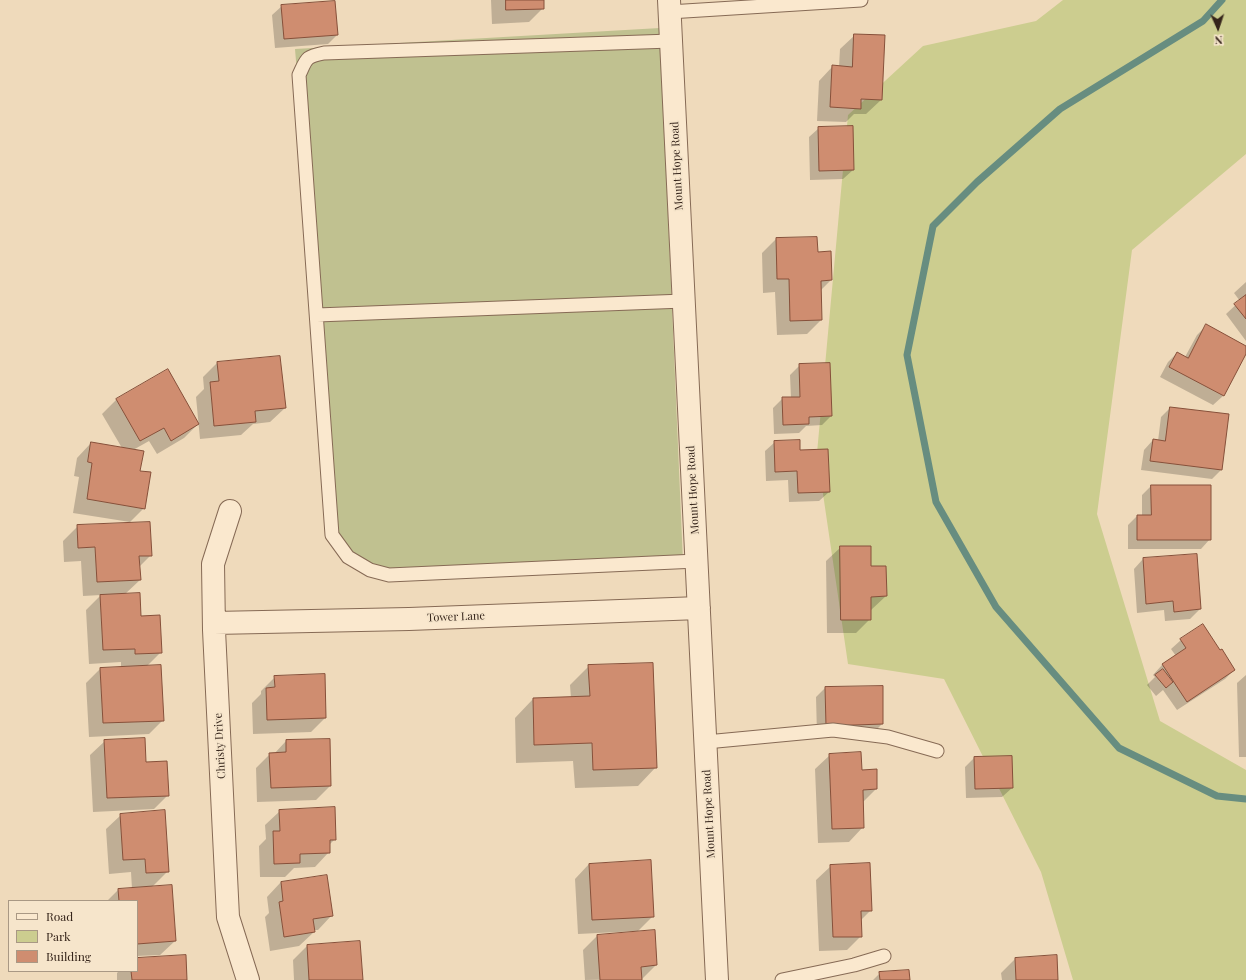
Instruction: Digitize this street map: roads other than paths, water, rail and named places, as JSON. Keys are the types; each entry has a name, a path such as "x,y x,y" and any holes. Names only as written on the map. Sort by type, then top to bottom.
{"street":[{"name":"Mount Hope Road","path":"669,6 717,980"},
{"name":"Christy Drive","path":"230,511 213,564 214,623 228,917 248,980"},
{"name":"Tower Lane","path":"214,623 409,619 699,608"}],"lane":[{"path":"669,6 861,0"},
{"path":"671,41 324,53 310,56 305,62 299,75 332,535 348,557 370,570 389,575 697,561"},
{"path":"317,315 684,301"},
{"path":"706,742 833,730 888,737 937,752"},
{"path":"782,980 854,965 884,956"}],"waterway":[{"path":"1222,0 1203,21 1060,109 977,182 933,226 907,355 936,502 996,607 1119,748 1217,796 1246,799"}]}
